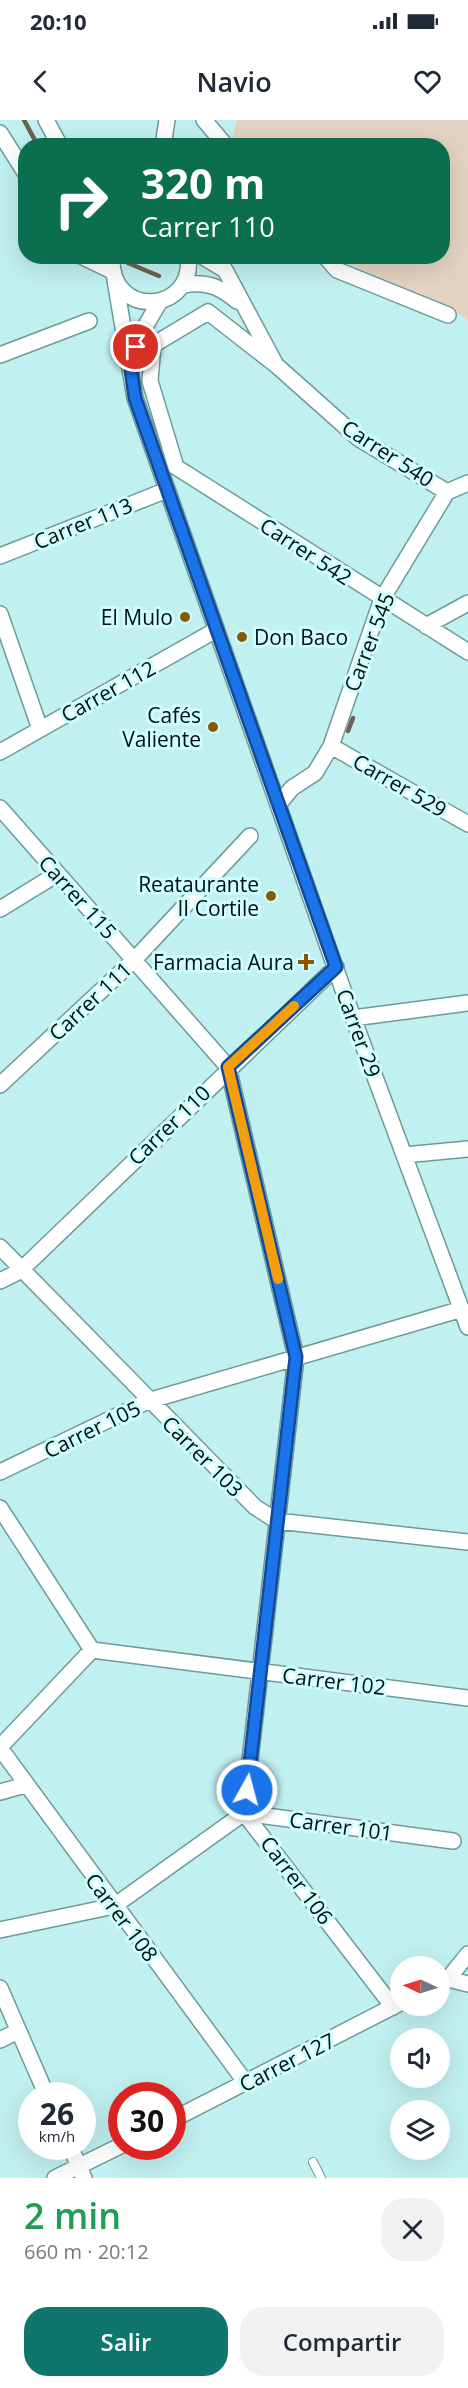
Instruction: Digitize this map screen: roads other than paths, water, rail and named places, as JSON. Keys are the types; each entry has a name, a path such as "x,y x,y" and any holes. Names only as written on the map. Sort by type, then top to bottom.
{"street":[{"path":"46,120 56,138"},
{"path":"165,138 167,120"},
{"path":"204,120 219,138"},
{"path":"0,133 18,161"},
{"path":"113,269 123,291 134,299 147,303 174,295 183,285 188,272 188,264"},
{"name":"Carrer 540","path":"215,264 225,270 242,306 276,365"},
{"path":"332,264 337,270 448,315"},
{"name":"Carrer 29","path":"113,269 135,398 353,1018 404,1155 461,1288 462,1310 468,1327"},
{"name":"Carrer 540","path":"183,285 199,282 220,287 242,306"},
{"name":"Carrer 29","path":"130,363 142,332 160,301"},
{"name":"Carrer 540","path":"176,467 150,381 153,345 208,312 276,365 358,438 447,492"},
{"path":"0,355 89,321"},
{"name":"Carrer 542","path":"176,467 468,652"},
{"path":"447,492 468,484"},
{"name":"Carrer 113","path":"0,556 167,490"},
{"name":"Carrer 545","path":"278,806 292,789 315,773 331,746 381,599 447,492"},
{"path":"426,627 468,603"},
{"path":"0,614 40,729"},
{"name":"Carrer 112","path":"0,752 216,630"},
{"name":"Carrer 529","path":"331,746 468,824"},
{"name":"Carrer 115","path":"0,807 228,1067"},
{"name":"Carrer 111","path":"0,1085 135,959 250,836"},
{"path":"0,909 57,874"},
{"name":"Carrer 110","path":"0,1281 20,1271 228,1067 336,967"},
{"path":"353,1018 467,1001"},
{"path":"0,1930 114,1906 244,1813 296,1357 228,1067"},
{"path":"404,1155 468,1149"},
{"name":"Carrer 103","path":"0,1247 20,1271 255,1507 277,1521 468,1542"},
{"name":"Carrer 105","path":"0,1472 148,1401 462,1310"},
{"path":"0,1508 92,1650 0,1748"},
{"name":"Carrer 102","path":"92,1650 468,1698"},
{"name":"Carrer 108","path":"0,1748 246,2084"},
{"path":"0,1792 25,1785"},
{"name":"Carrer 101","path":"244,1813 453,1841"},
{"name":"Carrer 106","path":"244,1813 390,1996"},
{"path":"450,1974 468,1954"},
{"path":"450,1982 468,1984"},
{"path":"0,1988 41,2082"},
{"name":"Carrer 127","path":"186,2113 390,2009"},
{"path":"0,2040 18,2031"},
{"path":"55,2178 81,2172 108,2154"}],"lane":[{"path":"313,2162 321,2178"}],"waterway":[{"path":"24,120 34,138"},
{"path":"130,264 159,276"},
{"path":"348,731 353,718"}],"place":[{"name":"El Mulo","path":"185,617"},
{"name":"Don Baco","path":"242,637"},
{"name":"Cafés Valiente","path":"213,727"},
{"name":"Reataurante II Cortile","path":"271,896"},
{"name":"Farmacia Aura","path":"306,962"}]}
